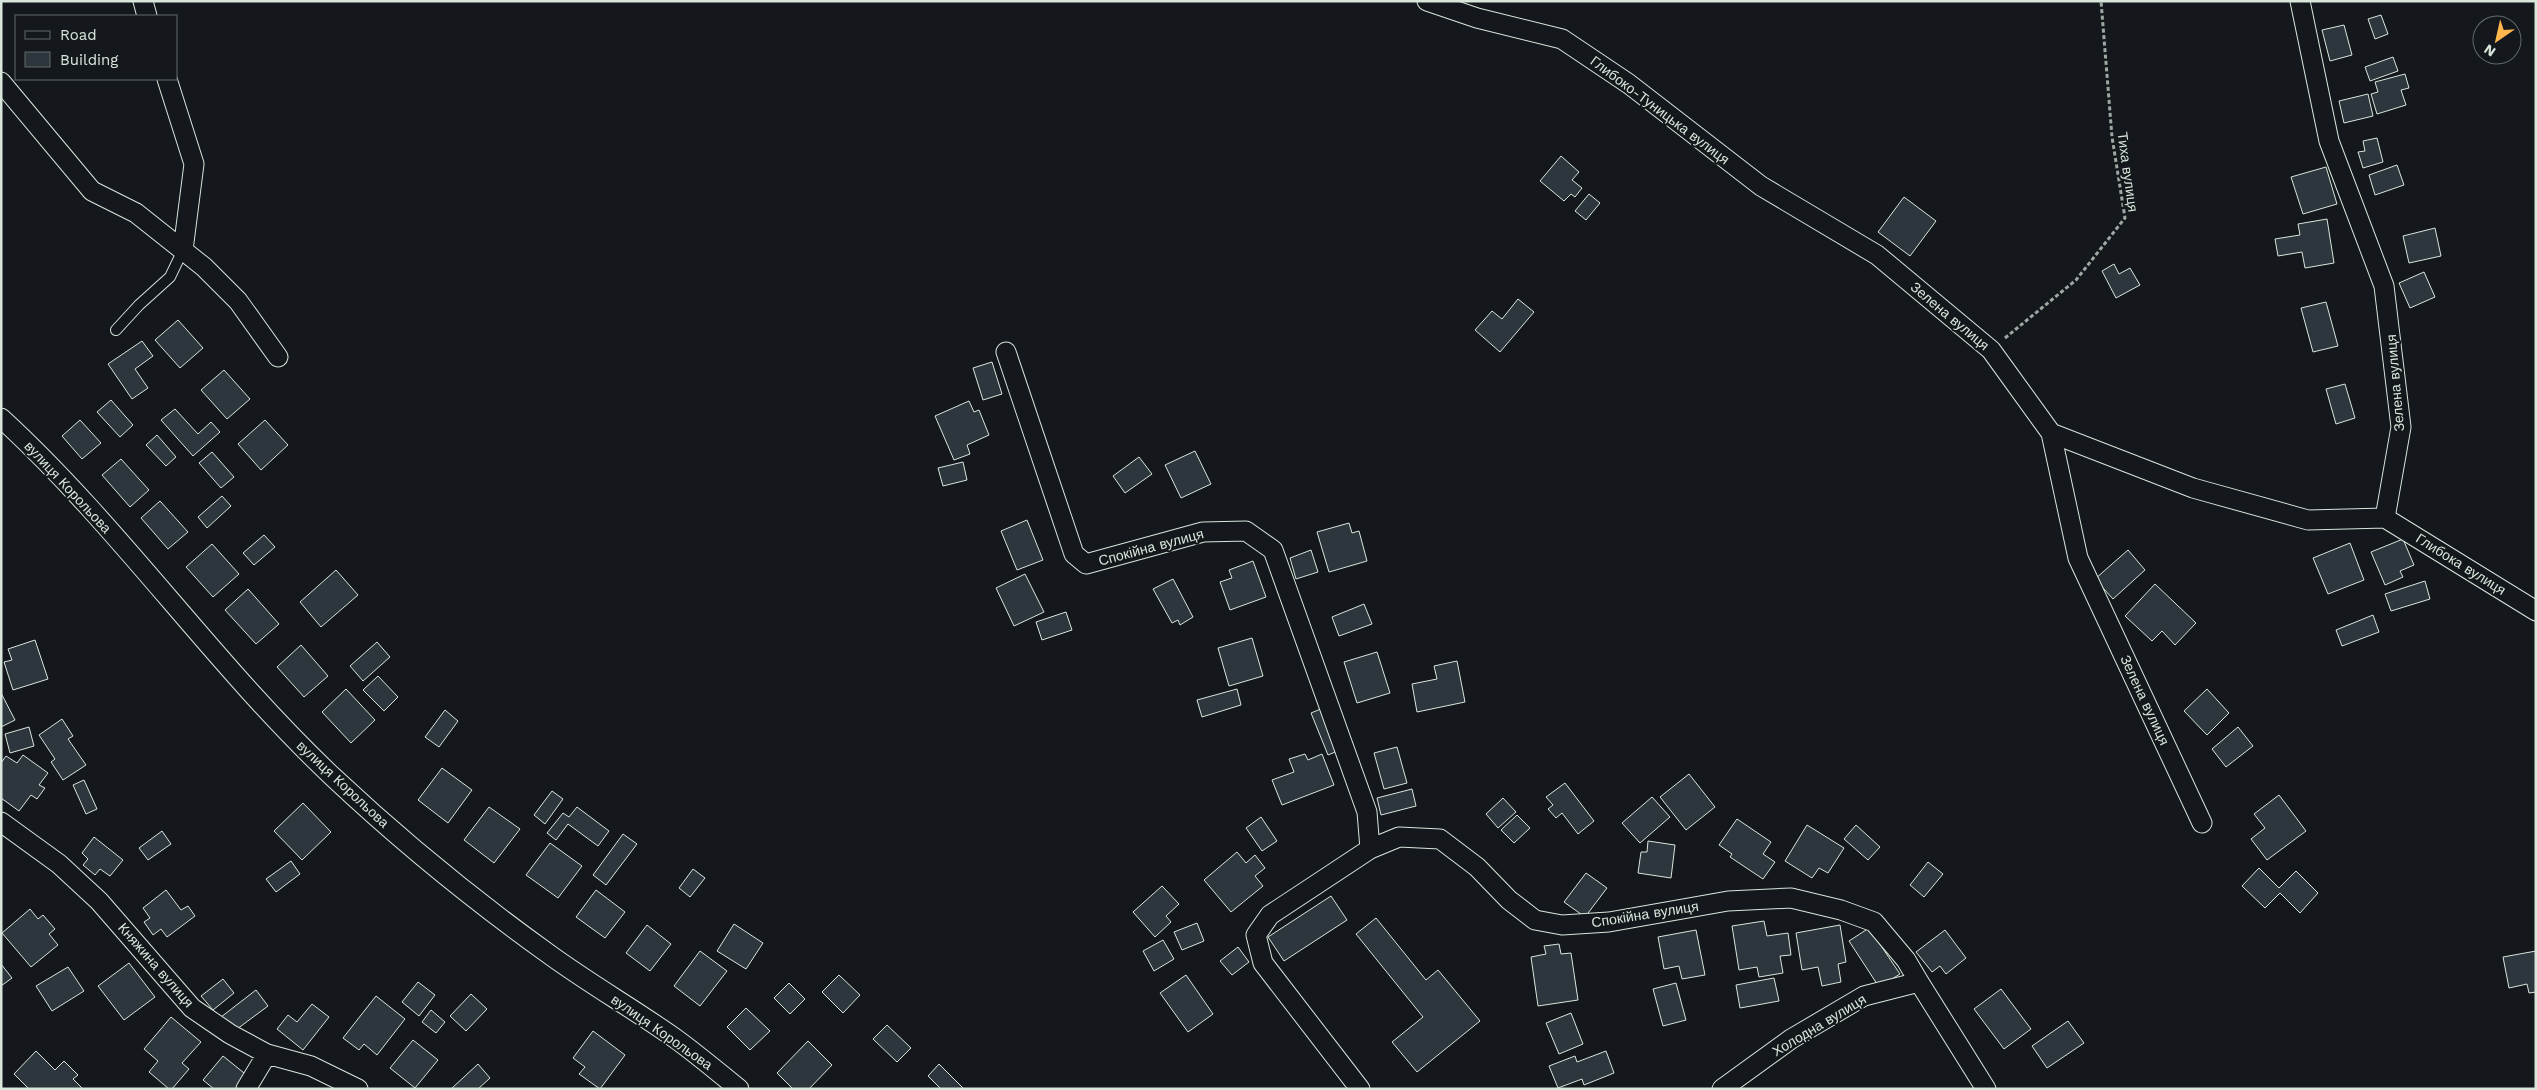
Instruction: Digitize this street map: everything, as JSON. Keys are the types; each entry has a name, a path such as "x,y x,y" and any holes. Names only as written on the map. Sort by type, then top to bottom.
{"street":[{"path":"143,1 148,15"},
{"name":"Глибоко-Туницька вулиця","path":"1427,1 1476,18 1562,40 1629,84 1762,186 1877,255"},
{"name":"Зелена вулиця","path":"2300,1 2329,141 2384,286 2401,427 2385,518"},
{"path":"167,80 194,164 183,250"},
{"path":"1,82 92,191 136,213 204,267 238,301 278,357"},
{"name":"Зелена вулиця","path":"1877,255 1991,350 2051,433 2078,558 2202,823"},
{"name":"Спокійна вулиця","path":"1006,352 1074,554 1086,564 1204,532 1246,531 1273,550 1367,812 1370,849"},
{"name":"вулиця Корольова","path":"1,418 25,440 148,575 267,711 339,782 425,859 539,947 676,1040 739,1089"},
{"path":"2051,433 2193,488 2308,520 2385,518"},
{"name":"Глибока вулиця","path":"2385,518 2536,611"},
{"name":"Княжина вулиця","path":"1,822 59,864 99,901 192,1008 230,1034 267,1054 310,1066 358,1089"},
{"name":"Спокійна вулиця","path":"1360,1089 1263,964 1256,935 1270,915 1370,849 1398,837 1440,839 1477,867 1509,900 1535,920 1562,925 1609,922 1728,901 1791,898 1821,905 1874,922 1906,960 1919,982"},
{"path":"1919,982 1986,1089"},
{"name":"Холодна вулиця","path":"1722,1089 1791,1039 1864,996 1919,982"},
{"path":"246,1089 267,1054"}],"lane":[{"path":"116,330 139,305 170,277 183,250"}],"path":[{"name":"Тиха вулиця","path":"1991,350 2076,280 2125,218 2112,137 2101,1"}],"building":[{"path":"2381,15 2388,34 2375,39 2368,19"},
{"path":"2344,25 2352,55 2330,61 2322,30"},
{"path":"2393,57 2398,71 2370,81 2365,67"},
{"path":"2405,74 2409,88 2401,90 2406,105 2377,114 2371,94 2378,92 2375,82"},
{"path":"2368,94 2373,116 2344,123 2339,101"},
{"path":"2377,138 2383,162 2363,168 2358,152 2365,151 2363,141"},
{"path":"1561,156 1579,172 1572,180 1582,188 1575,197 1571,194 1564,201 1540,181"},
{"path":"2397,165 2404,185 2375,195 2369,175"},
{"path":"2326,167 2337,204 2303,214 2291,177"},
{"path":"1589,194 1600,203 1586,220 1575,211"},
{"path":"1904,197 1936,221 1910,256 1878,232"},
{"path":"2327,219 2334,263 2305,268 2302,252 2278,256 2275,239 2300,235 2298,224"},
{"path":"2435,228 2441,256 2409,263 2403,236"},
{"path":"2114,264 2119,274 2130,268 2140,285 2116,298 2102,271"},
{"path":"2424,272 2435,297 2410,308 2399,283"},
{"path":"1518,299 1534,312 1500,352 1475,330 1492,311 1502,319"},
{"path":"2326,302 2338,346 2313,352 2301,308"},
{"path":"178,320 203,348 180,368 155,340"},
{"path":"142,341 153,356 135,369 148,388 132,399 108,364"},
{"path":"992,362 1002,394 983,400 973,368"},
{"path":"224,370 250,399 227,419 201,390"},
{"path":"2345,384 2355,418 2336,424 2326,389"},
{"path":"111,400 133,425 120,437 97,412"},
{"path":"969,401 974,412 979,410 989,435 967,445 970,454 954,460 935,416"},
{"path":"175,409 198,434 211,422 220,432 193,456 161,420"},
{"path":"80,420 101,443 82,459 62,436"},
{"path":"265,420 288,445 261,470 238,444"},
{"path":"157,435 176,457 166,466 146,445"},
{"path":"1195,451 1211,484 1181,498 1165,465"},
{"path":"212,452 234,477 221,488 199,463"},
{"path":"1139,457 1152,474 1125,493 1113,476"},
{"path":"121,459 149,490 130,507 102,475"},
{"path":"963,462 967,480 943,486 938,468"},
{"path":"222,496 231,506 207,528 198,517"},
{"path":"160,501 188,532 168,549 141,518"},
{"path":"1027,520 1043,560 1017,570 1001,531"},
{"path":"1349,523 1352,533 1359,531 1367,561 1329,572 1317,532"},
{"path":"264,535 275,547 254,565 243,553"},
{"path":"2403,539 2414,565 2400,571 2403,577 2385,585 2371,552"},
{"path":"2350,543 2364,580 2328,594 2313,558"},
{"path":"212,544 239,574 213,597 186,567"},
{"path":"1311,550 1318,572 1296,579 1290,558"},
{"path":"2128,550 2145,570 2113,599 2095,579"},
{"path":"1253,561 1266,597 1230,610 1220,582 1232,578 1229,570"},
{"path":"336,570 358,595 321,627 300,602"},
{"path":"1025,574 1044,612 1014,626 996,588"},
{"path":"1173,579 1193,617 1180,625 1178,620 1172,623 1153,589"},
{"path":"2425,581 2430,599 2391,611 2385,594"},
{"path":"2155,584 2196,623 2175,645 2162,631 2152,641 2125,616"},
{"path":"248,589 279,624 256,644 225,610"},
{"path":"1364,604 1372,624 1339,636 1332,617"},
{"path":"1066,612 1072,630 1042,640 1036,622"},
{"path":"2373,615 2379,632 2342,646 2336,630"},
{"path":"1252,638 1263,676 1229,686 1218,648"},
{"path":"35,640 48,679 13,690 4,662 12,660 8,649"},
{"path":"377,642 390,657 363,681 350,666"},
{"path":"301,645 328,676 304,697 277,667"},
{"path":"1377,652 1390,693 1357,703 1344,662"},
{"path":"1457,661 1465,702 1417,712 1412,684 1437,679 1434,666"},
{"path":"378,676 398,697 384,711 363,690"},
{"path":"346,689 375,720 351,743 322,712"},
{"path":"1237,689 1241,705 1202,717 1197,700"},
{"path":"2207,689 2229,713 2207,735 2184,711"},
{"path":"1,693 15,720 1,727"},
{"path":"1323,708 1340,750 1328,755 1311,713"},
{"path":"445,710 458,721 439,747 425,737"},
{"path":"62,719 73,736 68,739 86,765 63,780 51,762 55,759 39,735"},
{"path":"29,727 34,746 10,753 5,734"},
{"path":"2238,727 2253,746 2226,767 2212,749"},
{"path":"1397,747 1407,783 1384,789 1374,753"},
{"path":"1305,754 1308,760 1322,754 1334,785 1282,805 1272,780 1294,772 1289,759"},
{"path":"23,755 48,773 39,785 45,788 37,799 31,795 19,811 1,798 1,763 6,756 17,763"},
{"path":"442,768 472,790 448,823 418,800"},
{"path":"1689,774 1715,807 1686,830 1660,797"},
{"path":"84,780 97,809 86,814 73,785"},
{"path":"1565,783 1594,821 1578,834 1562,813 1556,818 1548,809 1553,805 1546,797"},
{"path":"1412,789 1416,806 1381,815 1377,798"},
{"path":"552,791 563,799 545,824 534,815"},
{"path":"2279,795 2306,831 2267,860 2251,839 2265,828 2254,814"},
{"path":"1652,797 1670,817 1640,843 1622,823"},
{"path":"1503,798 1516,812 1498,828 1486,814"},
{"path":"303,803 331,832 302,860 274,831"},
{"path":"489,807 520,829 494,863 464,840"},
{"path":"577,807 609,831 598,846 568,824 556,840 547,833 563,813 569,817"},
{"path":"1517,815 1530,828 1514,843 1501,830"},
{"path":"1261,817 1277,841 1262,851 1246,828"},
{"path":"1737,819 1771,842 1763,854 1775,862 1763,879 1730,857 1732,854 1719,845"},
{"path":"1807,825 1844,848 1828,873 1819,868 1812,878 1785,861"},
{"path":"1856,825 1880,847 1868,860 1844,839"},
{"path":"162,831 171,844 148,860 139,848"},
{"path":"623,834 637,844 606,885 593,875"},
{"path":"94,837 123,860 110,876 100,869 95,875 83,865 88,859 82,853"},
{"path":"1648,841 1675,845 1671,878 1638,873 1641,852 1647,852"},
{"path":"550,843 582,866 558,898 526,875"},
{"path":"1237,852 1246,863 1255,855 1265,868 1255,876 1263,886 1231,912 1204,880"},
{"path":"291,861 300,874 276,892 266,879"},
{"path":"1928,862 1943,874 1924,897 1910,885"},
{"path":"2259,868 2279,888 2296,871 2318,893 2300,913 2280,893 2265,908 2242,886"},
{"path":"693,869 705,878 690,897 679,888"},
{"path":"1586,873 1607,888 1585,917 1564,902"},
{"path":"1162,886 1179,904 1166,916 1171,922 1155,937 1133,912"},
{"path":"166,890 181,910 188,906 195,916 167,937 161,929 153,935 144,922 150,918 143,908"},
{"path":"596,890 625,912 605,938 576,917"},
{"path":"1331,896 1347,920 1284,961 1268,937"},
{"path":"30,909 38,919 43,915 55,929 49,934 58,945 31,967 2,933"},
{"path":"1376,918 1426,980 1438,970 1480,1021 1417,1072 1392,1042 1423,1017 1356,934"},
{"path":"1764,921 1767,936 1788,933 1791,955 1780,956 1783,973 1759,977 1757,967 1739,970 1732,926"},
{"path":"1197,923 1204,941 1182,950 1174,932"},
{"path":"734,924 763,943 746,969 717,951"},
{"path":"647,925 671,944 650,971 626,953"},
{"path":"1840,925 1846,962 1838,964 1841,982 1822,986 1818,967 1802,970 1796,933"},
{"path":"1869,928 1900,974 1879,987 1849,941"},
{"path":"1696,930 1705,975 1682,979 1679,966 1664,969 1658,937"},
{"path":"1945,930 1966,958 1946,974 1940,966 1932,972 1916,952"},
{"path":"1163,940 1174,959 1154,971 1143,951"},
{"path":"1559,944 1561,954 1571,953 1578,1000 1538,1006 1531,957 1546,954 1544,946"},
{"path":"1238,947 1249,962 1232,975 1220,961"},
{"path":"700,951 727,971 700,1006 674,986"},
{"path":"2536,951 2536,992 2529,993 2527,984 2509,988 2503,957"},
{"path":"129,963 155,997 124,1020 98,986"},
{"path":"1,964 12,978 1,986"},
{"path":"68,967 84,991 52,1011 36,986"},
{"path":"839,975 860,995 843,1013 822,992"},
{"path":"1186,975 1213,1014 1188,1032 1160,993"},
{"path":"1774,978 1779,1001 1740,1008 1736,985"},
{"path":"223,979 234,993 213,1010 201,996"},
{"path":"418,982 435,995 419,1016 402,1002"},
{"path":"789,983 805,999 790,1014 774,998"},
{"path":"1676,983 1686,1020 1663,1026 1653,989"},
{"path":"2001,989 2031,1029 2004,1049 1974,1009"},
{"path":"256,990 268,1006 233,1032 221,1017"},
{"path":"471,994 487,1009 466,1031 450,1016"},
{"path":"376,996 405,1019 377,1055 364,1044 359,1050 343,1038"},
{"path":"312,1004 329,1017 303,1050 277,1029 288,1015 297,1022"},
{"path":"746,1008 770,1031 750,1050 727,1027"},
{"path":"431,1010 445,1022 436,1033 422,1022"},
{"path":"1571,1013 1583,1044 1559,1054 1546,1023"},
{"path":"171,1017 201,1042 182,1063 189,1069 172,1089 169,1089 149,1072 158,1061 144,1049"},
{"path":"2068,1021 2084,1043 2047,1068 2032,1046"},
{"path":"887,1025 911,1048 897,1062 873,1039"},
{"path":"593,1031 625,1055 600,1089 579,1074 585,1067 573,1058"},
{"path":"413,1040 438,1060 415,1088 390,1068"},
{"path":"808,1041 832,1065 809,1089 793,1089 777,1073"},
{"path":"36,1051 55,1070 64,1061 78,1075 73,1079 83,1089 29,1089 14,1074"},
{"path":"1606,1051 1614,1073 1584,1085 1582,1079 1558,1088 1549,1066 1575,1056 1577,1062"},
{"path":"223,1056 249,1077 240,1089 214,1089 203,1080"},
{"path":"478,1064 490,1078 478,1089 451,1089"},
{"path":"939,1064 964,1089 941,1089 928,1076"}]}
